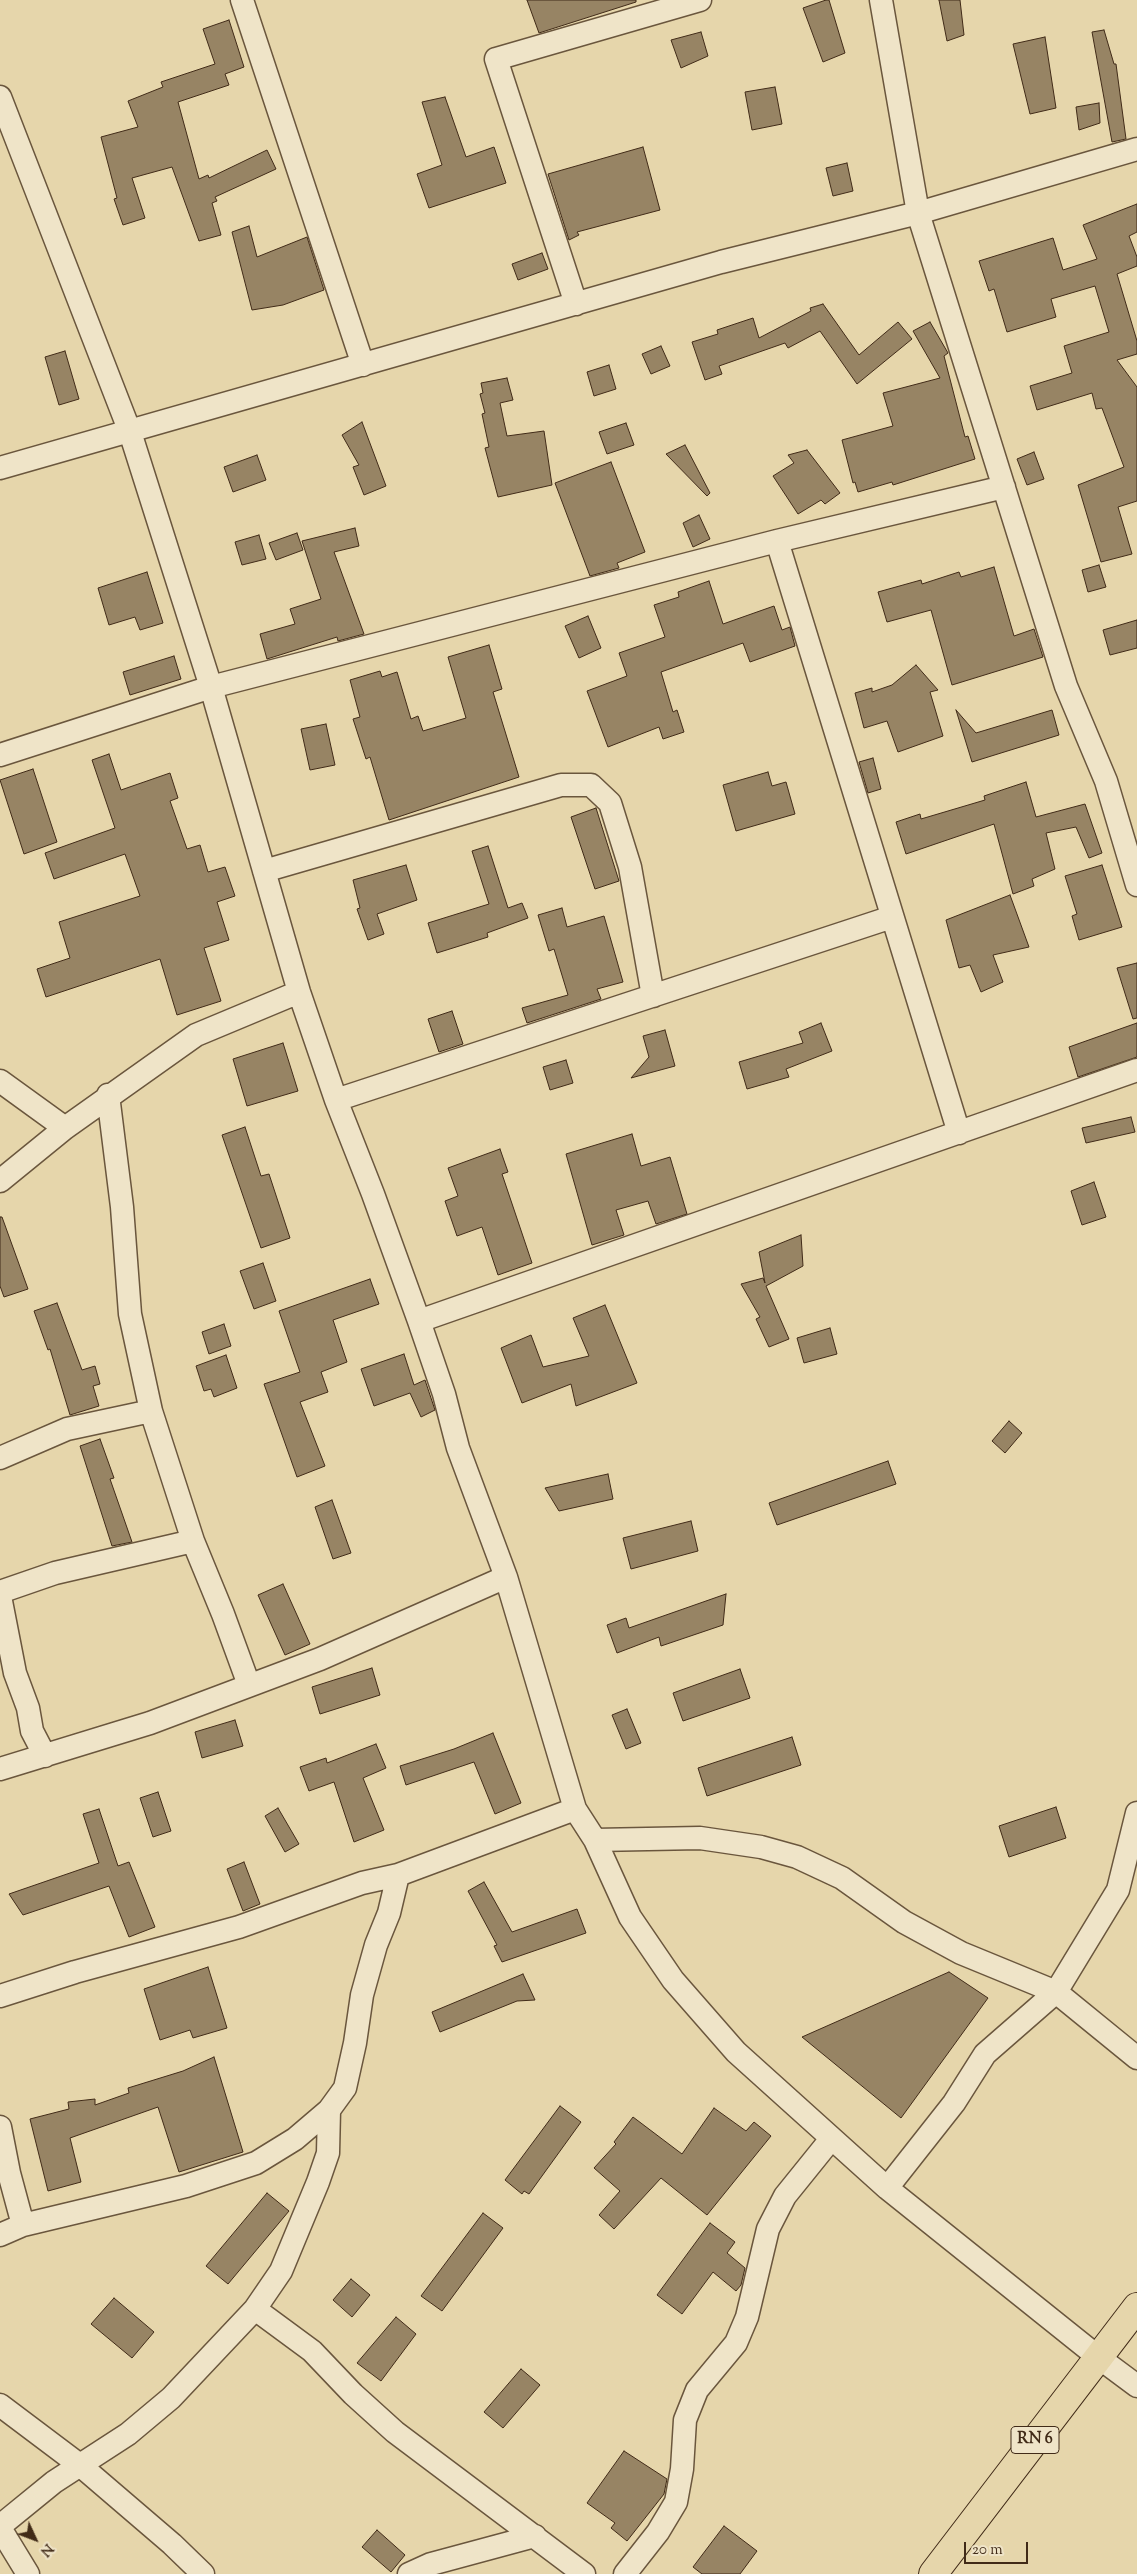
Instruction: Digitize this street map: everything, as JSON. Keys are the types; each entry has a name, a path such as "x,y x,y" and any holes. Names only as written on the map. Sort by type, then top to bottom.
{"main road":[{"name":"RN 6","path":"934,2574 1137,2307"}],"street":[{"path":"242,0 363,364"},
{"path":"576,304 496,59 670,4 700,0"},
{"path":"881,0 918,214 1066,686 1106,781 1137,885"},
{"path":"0,97 130,432 211,687 299,992 336,1100 373,1194 419,1322 444,1394 458,1448 506,1577 575,1809 595,1840 630,1917 673,1980 736,2052 887,2188 1098,2358 1137,2386"},
{"path":"0,468 721,262 918,214 1137,149"},
{"path":"0,755 211,687 777,541 1004,487"},
{"path":"777,541 959,1133"},
{"path":"264,871 561,785 591,785 610,803 630,867 653,996"},
{"path":"336,1100 892,917"},
{"path":"0,1181 108,1095 196,1035 299,992"},
{"path":"419,1322 1137,1070"},
{"path":"0,1081 65,1128"},
{"path":"108,1095 122,1208 130,1314 151,1412 193,1541 223,1614 249,1685"},
{"path":"0,1458 67,1429 151,1412"},
{"path":"45,1756 32,1731 28,1708 15,1673 0,1594 55,1573 193,1541"},
{"path":"0,1769 150,1724 320,1659 506,1577"},
{"path":"0,1996 75,1972 239,1927 362,1883 398,1875 575,1809"},
{"path":"887,2188 954,2103 985,2054 1056,1992 1118,1890 1137,1813"},
{"path":"595,1840 700,1838 761,1847 798,1857 842,1878 904,1922 961,1953 1056,1992 1137,2058"},
{"path":"0,2234 23,2225 186,2186 256,2162 296,2139 329,2110 345,2088 355,2044 362,1995 376,1945 389,1913 398,1875"},
{"path":"28,2574 0,2527 54,2482 128,2434 171,2398 255,2309 281,2271 318,2182 328,2153 329,2110"},
{"path":"0,2127 9,2173 23,2225"},
{"path":"625,2574 658,2532 676,2502 682,2469 685,2420 697,2390 736,2343 747,2317 757,2267 768,2229 785,2196 831,2139"},
{"path":"255,2309 312,2350 353,2394 395,2432 584,2574"},
{"path":"0,2405 81,2466 172,2544 203,2574"},
{"path":"409,2574 431,2564 535,2536"}],"building":[{"path":"527,0 636,0 636,2 539,33"},
{"path":"829,0 845,53 823,62 803,8"},
{"path":"939,0 960,0 964,35 947,41"},
{"path":"229,20 244,67 225,74 229,85 178,102 199,179 208,175 209,178 267,150 276,169 215,197 217,201 212,203 221,235 199,241 172,167 132,178 145,218 123,225 114,199 117,198 101,137 138,127 128,101 163,87 161,82 215,64 203,29"},
{"path":"1104,30 1114,64 1116,64 1126,139 1112,142 1092,32"},
{"path":"701,32 708,56 681,68 671,40"},
{"path":"1045,37 1056,108 1030,114 1013,44"},
{"path":"775,87 782,124 752,130 745,92"},
{"path":"445,97 466,157 494,147 506,183 429,208 417,174 442,165 422,102"},
{"path":"1099,103 1100,123 1079,130 1076,107"},
{"path":"643,147 660,210 577,232 579,235 569,240 548,174"},
{"path":"847,163 853,191 833,196 826,168"},
{"path":"1137,204 1137,232 1129,236 1137,257 1137,266 1117,274 1137,341 1137,354 1117,360 1137,387 1137,501 1118,507 1132,554 1101,562 1078,485 1124,467 1102,408 1096,409 1092,393 1037,410 1030,386 1072,373 1064,346 1109,332 1095,286 1051,299 1056,317 1007,332 994,289 989,291 979,261 1053,238 1063,270 1097,259 1083,225"},
{"path":"249,226 257,257 307,237 324,290 283,305 252,310 232,232"},
{"path":"542,253 548,269 518,280 512,264"},
{"path":"823,304 859,355 898,322 912,339 857,384 820,331 788,348 785,343 719,366 722,374 705,380 692,342 718,334 717,330 753,318 759,338 811,311 810,308"},
{"path":"930,322 948,353 944,356 965,437 968,436 975,459 893,485 892,482 858,492 855,482 853,483 842,440 893,426 883,393 940,378 913,331"},
{"path":"661,346 670,366 651,374 642,354"},
{"path":"65,351 79,399 59,405 45,357"},
{"path":"609,365 616,389 594,396 587,372"},
{"path":"507,378 513,400 500,403 507,436 544,431 552,485 498,497 485,448 489,447 482,414 485,413 480,394 483,393 481,383"},
{"path":"362,422 386,486 364,495 353,467 359,465 342,435"},
{"path":"626,423 634,445 607,454 599,432"},
{"path":"685,445 710,493 707,496 666,454"},
{"path":"807,450 840,493 825,504 821,500 798,514 773,476 794,463 788,455"},
{"path":"1034,452 1044,479 1027,485 1017,459"},
{"path":"257,455 266,480 233,492 224,467"},
{"path":"611,462 645,552 617,563 619,568 590,576 555,483"},
{"path":"699,515 710,539 693,547 683,523"},
{"path":"355,528 359,546 334,552 364,634 338,641 337,637 267,659 260,634 295,624 290,609 321,599 302,541"},
{"path":"297,533 303,550 276,560 269,543"},
{"path":"259,535 266,559 242,565 235,542"},
{"path":"1099,565 1106,587 1088,592 1082,570"},
{"path":"994,567 1014,636 1034,629 1043,657 952,685 931,610 887,622 878,592 921,580 922,584 959,572 961,577"},
{"path":"147,572 163,623 140,630 135,617 109,625 98,588"},
{"path":"709,581 723,624 774,606 782,630 790,627 795,646 750,662 743,643 661,672 673,712 677,710 684,732 663,739 659,727 608,747 587,691 627,676 619,653 665,637 654,605 679,597 678,592"},
{"path":"588,616 601,648 579,658 565,626"},
{"path":"1137,620 1137,648 1110,655 1103,630"},
{"path":"489,645 502,689 493,692 519,777 389,820 370,757 366,759 353,719 360,717 350,680 380,671 382,677 397,672 411,719 418,716 423,731 466,718 448,657"},
{"path":"174,656 181,679 130,695 123,672"},
{"path":"916,665 938,690 930,692 943,736 898,752 887,721 864,728 855,693 872,688 872,692 892,685"},
{"path":"956,710 976,733 1052,710 1059,735 972,762"},
{"path":"326,724 335,765 310,770 301,729"},
{"path":"109,754 121,790 170,773 178,798 170,801 187,849 200,845 208,872 225,867 235,896 217,902 229,940 204,948 221,1001 177,1015 160,959 46,997 37,969 70,958 59,922 140,896 125,854 54,879 45,853 115,828 92,760"},
{"path":"873,758 881,789 868,793 859,762"},
{"path":"33,769 57,842 24,854 0,780"},
{"path":"768,772 772,786 786,782 795,814 736,831 723,785"},
{"path":"1026,782 1036,817 1085,804 1102,853 1089,858 1076,827 1046,833 1055,869 1032,879 1034,886 1013,894 994,824 906,854 896,822 920,814 921,819 985,800 984,796"},
{"path":"596,808 619,881 595,889 571,817"},
{"path":"488,846 508,908 522,903 528,918 487,933 488,937 437,953 428,923 489,904 472,851"},
{"path":"406,865 417,900 377,914 384,934 368,940 357,909 360,908 353,880"},
{"path":"1102,865 1122,927 1079,940 1072,916 1077,914 1065,876"},
{"path":"1010,895 1029,947 993,955 1003,982 981,992 970,965 959,968 946,920"},
{"path":"562,908 567,927 604,916 623,982 597,989 601,999 527,1023 522,1008 568,995 554,949 549,951 538,915"},
{"path":"1137,963 1137,1018 1133,1019 1117,968"},
{"path":"452,1011 463,1044 439,1052 428,1019"},
{"path":"821,1023 832,1051 786,1069 789,1077 747,1089 739,1062 803,1043 799,1032"},
{"path":"1137,1023 1137,1057 1078,1077 1069,1047"},
{"path":"665,1030 675,1066 631,1078 649,1057 643,1036"},
{"path":"283,1043 298,1091 247,1106 233,1059"},
{"path":"566,1060 573,1083 550,1090 543,1067"},
{"path":"1131,1117 1135,1132 1086,1143 1082,1128"},
{"path":"245,1127 261,1176 269,1174 290,1238 261,1248 222,1135"},
{"path":"632,1134 641,1166 670,1157 687,1214 656,1224 648,1201 616,1210 624,1235 592,1245 566,1154"},
{"path":"500,1149 508,1172 502,1174 532,1263 498,1275 482,1227 457,1236 445,1201 458,1196 448,1168"},
{"path":"1094,1182 1106,1217 1082,1225 1071,1191"},
{"path":"0,1217 2,1217 28,1289 4,1297 0,1286"},
{"path":"801,1235 803,1266 766,1286 789,1339 769,1347 756,1319 760,1317 741,1284 763,1278 765,1283 759,1252"},
{"path":"263,1263 276,1301 254,1309 240,1271"},
{"path":"370,1279 379,1304 333,1320 347,1362 321,1372 328,1392 300,1402 325,1466 297,1477 264,1384 300,1372 279,1311"},
{"path":"57,1303 82,1370 95,1366 100,1384 93,1386 99,1406 70,1415 50,1349 48,1350 34,1311"},
{"path":"605,1305 637,1383 576,1406 571,1384 522,1403 501,1348 531,1335 543,1367 589,1356 573,1318"},
{"path":"224,1324 231,1346 209,1354 202,1332"},
{"path":"830,1328 837,1354 804,1363 797,1338"},
{"path":"404,1354 414,1385 425,1380 435,1410 421,1417 410,1393 374,1406 361,1369"},
{"path":"226,1355 237,1388 214,1397 211,1389 204,1391 196,1366"},
{"path":"1009,1421 1022,1433 1005,1453 992,1441"},
{"path":"100,1439 114,1478 110,1479 132,1542 112,1546 80,1446"},
{"path":"888,1461 896,1484 777,1525 769,1503"},
{"path":"608,1474 613,1499 559,1511 545,1488"},
{"path":"332,1500 351,1553 333,1559 315,1507"},
{"path":"691,1521 698,1551 631,1569 623,1538"},
{"path":"283,1584 310,1644 285,1655 258,1595"},
{"path":"726,1594 723,1625 661,1646 659,1637 617,1653 607,1625 626,1618 629,1628"},
{"path":"372,1668 380,1695 320,1714 312,1687"},
{"path":"740,1669 750,1698 683,1721 673,1693"},
{"path":"627,1709 641,1743 626,1749 612,1715"},
{"path":"235,1720 243,1746 202,1758 195,1732"},
{"path":"493,1733 521,1803 495,1814 474,1762 406,1785 400,1766 454,1749"},
{"path":"792,1737 801,1765 707,1796 698,1768"},
{"path":"376,1744 386,1768 363,1778 384,1830 354,1842 334,1782 309,1791 300,1767 326,1758 327,1763"},
{"path":"158,1792 171,1831 153,1837 140,1798"},
{"path":"1056,1807 1066,1838 1009,1857 999,1826"},
{"path":"278,1808 299,1844 285,1852 265,1816"},
{"path":"99,1809 118,1866 129,1862 155,1927 129,1937 109,1886 23,1915 9,1894 99,1863 83,1814"},
{"path":"244,1862 260,1904 243,1911 227,1869"},
{"path":"484,1882 512,1932 577,1909 586,1933 502,1962 494,1946 497,1945 468,1891"},
{"path":"208,1967 227,2028 193,2038 190,2030 160,2040 144,1989"},
{"path":"949,1972 988,1998 901,2118 802,2037"},
{"path":"523,1974 535,2000 517,2001 440,2032 432,2012"},
{"path":"214,2057 243,2152 179,2172 158,2107 70,2138 81,2182 48,2191 30,2119 69,2109 68,2102 95,2099 95,2105 129,2093 128,2088 183,2071"},
{"path":"560,2106 581,2122 529,2194 524,2191 522,2194 505,2180"},
{"path":"714,2108 746,2131 754,2122 771,2136 707,2215 661,2178 614,2229 599,2215 620,2191 594,2168 616,2144 614,2142 633,2117 682,2154"},
{"path":"267,2193 289,2211 228,2284 206,2266"},
{"path":"483,2213 503,2228 442,2311 421,2296"},
{"path":"710,2223 735,2242 727,2253 745,2268 741,2285 736,2291 713,2272 682,2314 657,2295"},
{"path":"351,2279 370,2295 352,2317 333,2300"},
{"path":"114,2298 154,2332 132,2358 91,2324"},
{"path":"396,2317 416,2334 381,2381 357,2363"},
{"path":"521,2369 540,2385 503,2428 484,2412"},
{"path":"624,2451 667,2479 664,2494 627,2541 611,2528 615,2523 587,2503"},
{"path":"724,2526 757,2551 740,2574 702,2574 693,2567"},
{"path":"377,2530 405,2555 391,2572 362,2547"}]}
